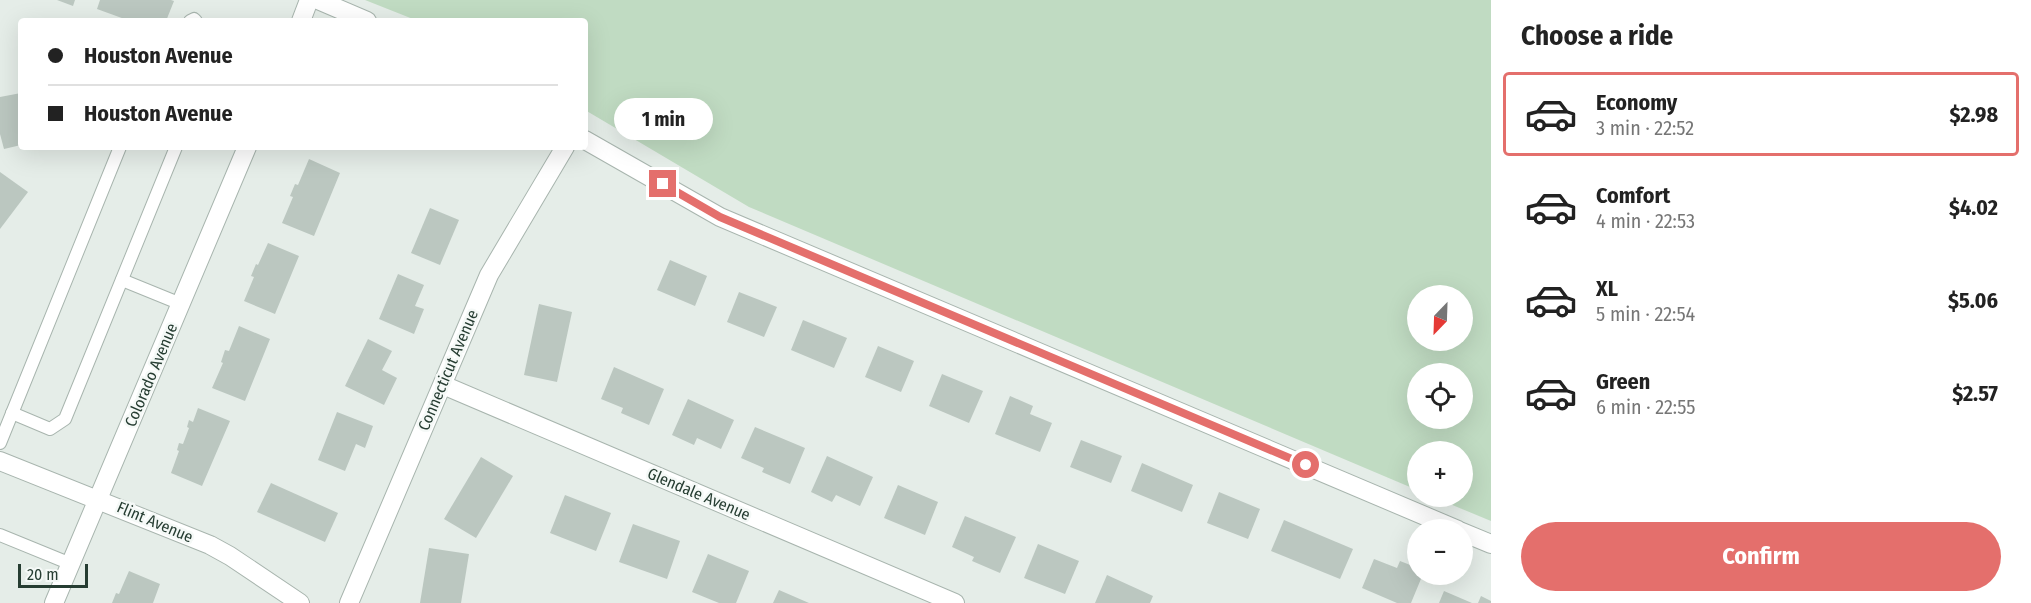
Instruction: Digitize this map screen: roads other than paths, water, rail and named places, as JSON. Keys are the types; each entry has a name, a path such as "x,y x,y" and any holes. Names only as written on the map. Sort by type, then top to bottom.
{"street":[{"path":"301,18 309,0"},
{"path":"318,0 360,18"},
{"path":"588,142 720,217 1432,519"},
{"name":"Colorado Avenue","path":"54,603 246,150"},
{"name":"Connecticut Avenue","path":"349,603 489,274 563,150"},
{"name":"Glendale Avenue","path":"443,385 955,603"},
{"name":"Flint Avenue","path":"0,461 210,545 300,603"},
{"path":"1473,537 1491,544"}],"lane":[{"path":"0,443 119,150"},
{"path":"12,413 50,429 65,419 175,150"},
{"path":"122,280 181,304"},
{"path":"0,535 71,564"}]}
